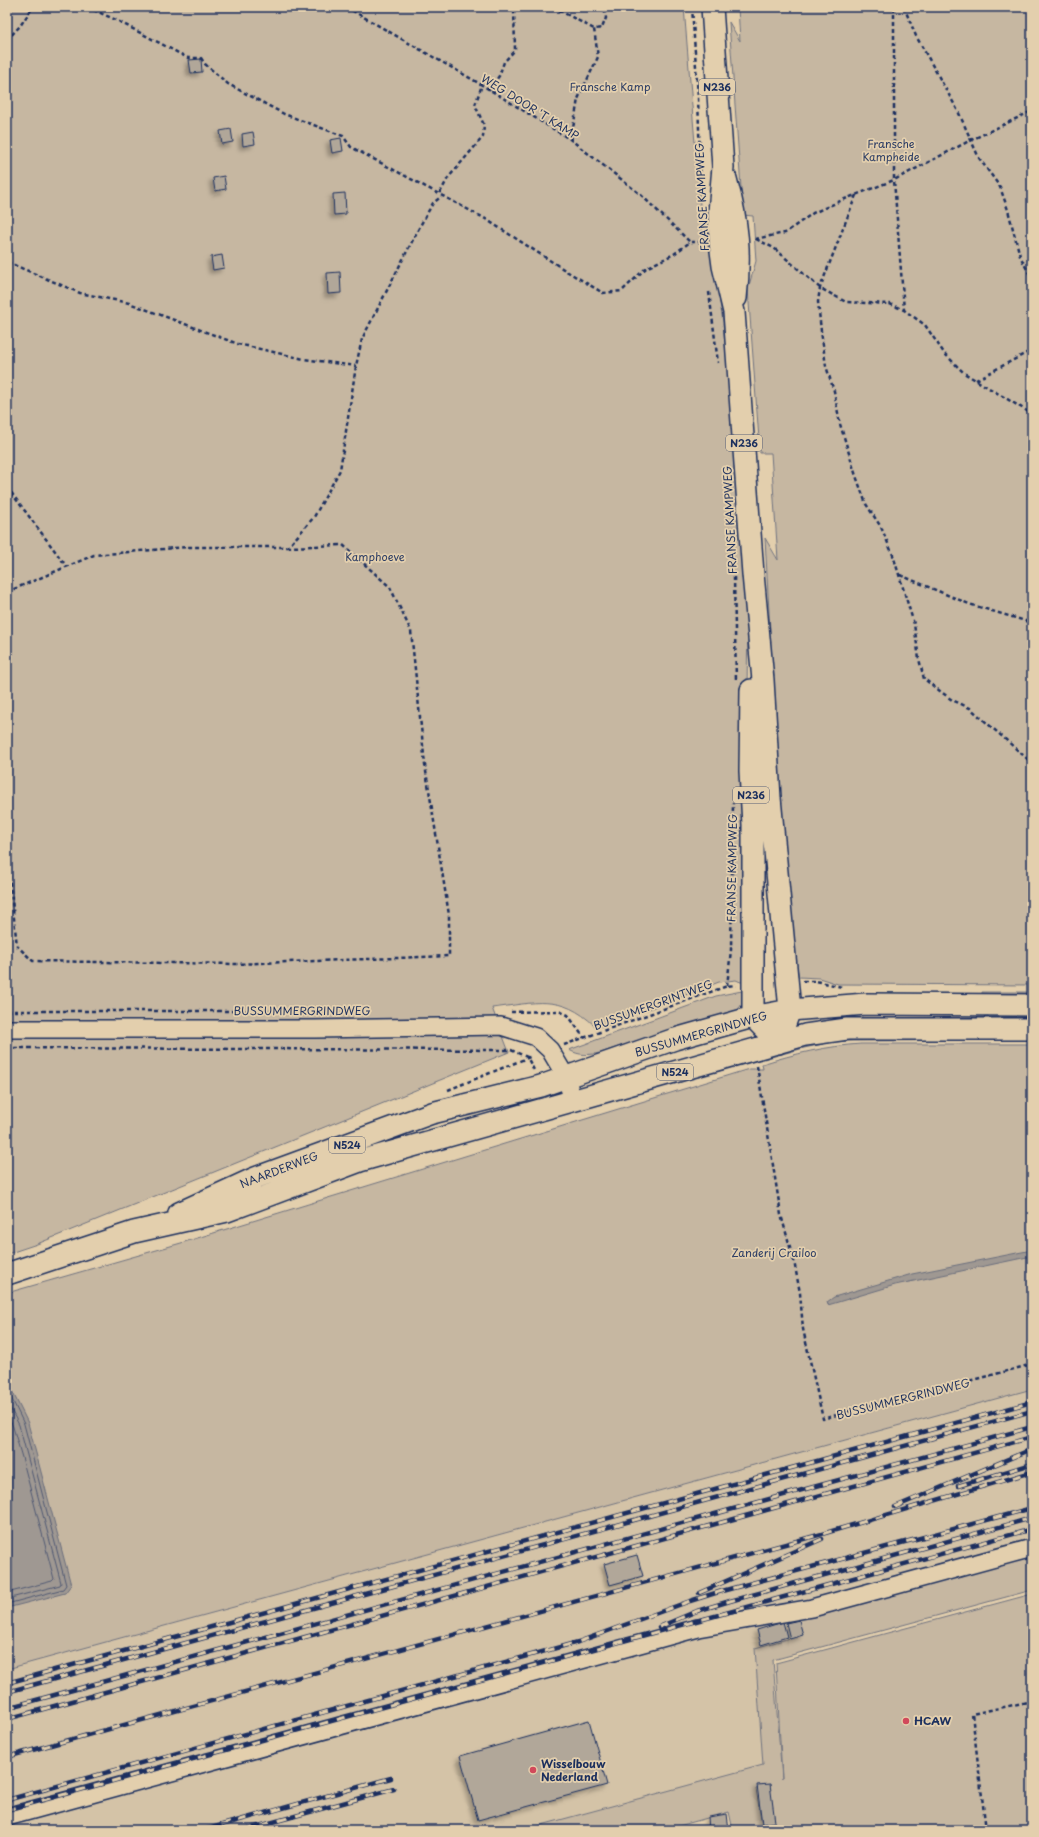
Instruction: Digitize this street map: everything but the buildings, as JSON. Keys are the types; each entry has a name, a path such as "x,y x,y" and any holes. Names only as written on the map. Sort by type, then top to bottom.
{"main road":[{"name":"FRANSE KAMPWEG","path":"712,7 723,167 719,212 720,242 723,266 734,312 753,825 753,1017"},
{"name":"FRANSE KAMPWEG","path":"743,572 763,680 770,798 790,1010 778,1043"},
{"name":"BUSSUMMERGRINDWEG","path":"566,1077 675,1039 753,1017 790,1010 866,1004 1032,1005"},
{"path":"753,1017 778,1043 805,1035 847,1029 1032,1029"},
{"name":"N524","path":"573,1101 778,1043"},
{"name":"NAARDERWEG","path":"134,1232 255,1178 432,1114 541,1086 566,1077"},
{"name":"NAARDERWEG","path":"7,1274 134,1232 227,1211 360,1161 573,1101"}],"street":[{"name":"BUSSUMMERGRINDWEG","path":"7,1029 315,1029 501,1026 536,1037 550,1050 566,1077 573,1101"},
{"path":"7,1818 698,1628 812,1608 1032,1548"}],"path":[{"path":"7,40 20,26 33,7"},
{"path":"87,7 116,20 188,58 201,58 205,64 228,84 284,114 343,136 351,147 484,218 603,293 622,291 646,268 674,254 690,242 703,242"},
{"name":"WEG DOOR 'T KAMP","path":"346,7 482,85 571,140 640,194 690,242"},
{"path":"489,90 499,76 504,62 516,50 514,7"},
{"path":"553,7 594,29 602,28 606,18 604,7"},
{"name":"FRANSE KAMPWEG","path":"692,7 698,97 702,196"},
{"path":"894,7 894,180 904,310"},
{"path":"904,7 916,36 958,111 979,158 1000,187 1008,210 1020,256 1032,279"},
{"path":"571,140 578,99 598,57 594,29"},
{"path":"288,547 314,517 340,470 356,366 362,339 433,203 441,195 448,178 483,137 484,125 475,105 482,85"},
{"path":"1032,111 971,140 894,180 856,194 813,213 785,233 756,239 774,248 820,288 846,302 890,304 904,310 925,326 944,353 964,373 1032,414"},
{"path":"856,194 820,288 818,302 826,366 834,391 840,424 855,473 866,504 881,527 893,555 914,624 919,659 924,679 952,700 970,708 1032,763"},
{"name":"FRANSE KAMPWEG","path":"703,234 704,250"},
{"path":"7,262 80,293 129,303 238,344 304,359 356,366"},
{"path":"709,289 719,368"},
{"path":"976,380 1032,350"},
{"path":"7,487 68,567"},
{"path":"7,592 94,555 187,547 288,547 343,545 390,587 411,631 426,765 449,915 449,956 235,964 33,961 17,946 7,854"},
{"name":"FRANSE KAMPWEG","path":"736,683 743,572"},
{"path":"899,575 969,604 1032,623"},
{"name":"FRANSE KAMPWEG","path":"727,986 731,950 733,799"},
{"name":"BUSSUMERGRINTWEG","path":"506,1012 559,1011 568,1015 584,1038 727,986"},
{"name":"BUSSUMMERGRINDWEG","path":"7,1011 341,1011"},
{"path":"7,1048 469,1049 511,1050 527,1057"},
{"name":"BUSSUMMERGRINDWEG","path":"754,1049 781,1215 794,1261 800,1293 803,1329 823,1419 969,1382 1032,1364"},
{"path":"986,1830 972,1714 1032,1702"}],"shaded area":[{"path":"1032,1389 1032,1555 793,1620 798,1636 755,1648 764,1765 523,1830 7,1830 7,1669"}],"green space":[{"name":"Kamphoeve","path":"7,7 684,7 702,230 712,252 723,322 744,543 748,615 743,983 736,980 719,982 605,1026 595,1026 583,1016 559,1004 535,1003 492,1008 509,1052 37,1244 7,1254"},
{"name":"Fransche Kampheide","path":"738,7 1032,7 1032,985 838,984 819,978 799,977 792,944 779,796 765,538 778,560 771,453 760,453 748,289 756,261 753,216 743,215 729,22 740,41"},
{"path":"747,990 745,1000 736,1012 688,1024 600,1053 584,1054 569,1050 716,996"},
{"path":"1032,992 1032,997 982,993"},
{"path":"1032,1036 1032,1040 833,1042 764,1059 764,1057 799,1046 844,1038"},
{"name":"Zanderij Crailoo","path":"861,1044 1032,1044 1032,1389 7,1669 7,1293 181,1243 749,1069 763,1069 762,1064 774,1060 823,1049"},
{"name":"HCAW","path":"1032,1555 1032,1590 773,1660 782,1779 776,1663 1032,1594 1032,1830 766,1830 760,1787 756,1789 763,1830 733,1830 729,1812 675,1827 670,1830 523,1830 763,1765 755,1648 798,1636 793,1619"}],"water":[{"path":"1032,1250 1032,1256 895,1285 828,1305 827,1302 834,1297 912,1274"},
{"path":"7,1375 12,1391 28,1423 71,1585 65,1593 7,1608"}],"railway":[{"path":"7,1683 1032,1402"},
{"path":"7,1692 1032,1411"},
{"path":"7,1708 1032,1427"},
{"path":"7,1719 1032,1437"},
{"path":"895,1507 1032,1449"},
{"path":"958,1486 1032,1464"},
{"path":"7,1757 822,1534 1032,1472"},
{"path":"7,1800 578,1642 690,1601 722,1591 1032,1508"},
{"path":"659,1627 697,1611 730,1601 1032,1518"},
{"path":"7,1810 1032,1529"},
{"path":"699,1593 822,1539"},
{"path":"204,1830 391,1778"},
{"path":"244,1830 394,1789"}],"place":[{"name":"HCAW","path":"906,1721"},
{"name":"Wisselbouw Nederland","path":"533,1770"}],"park label":[{"name":"Fransche Kamp","path":"610,87"}]}
